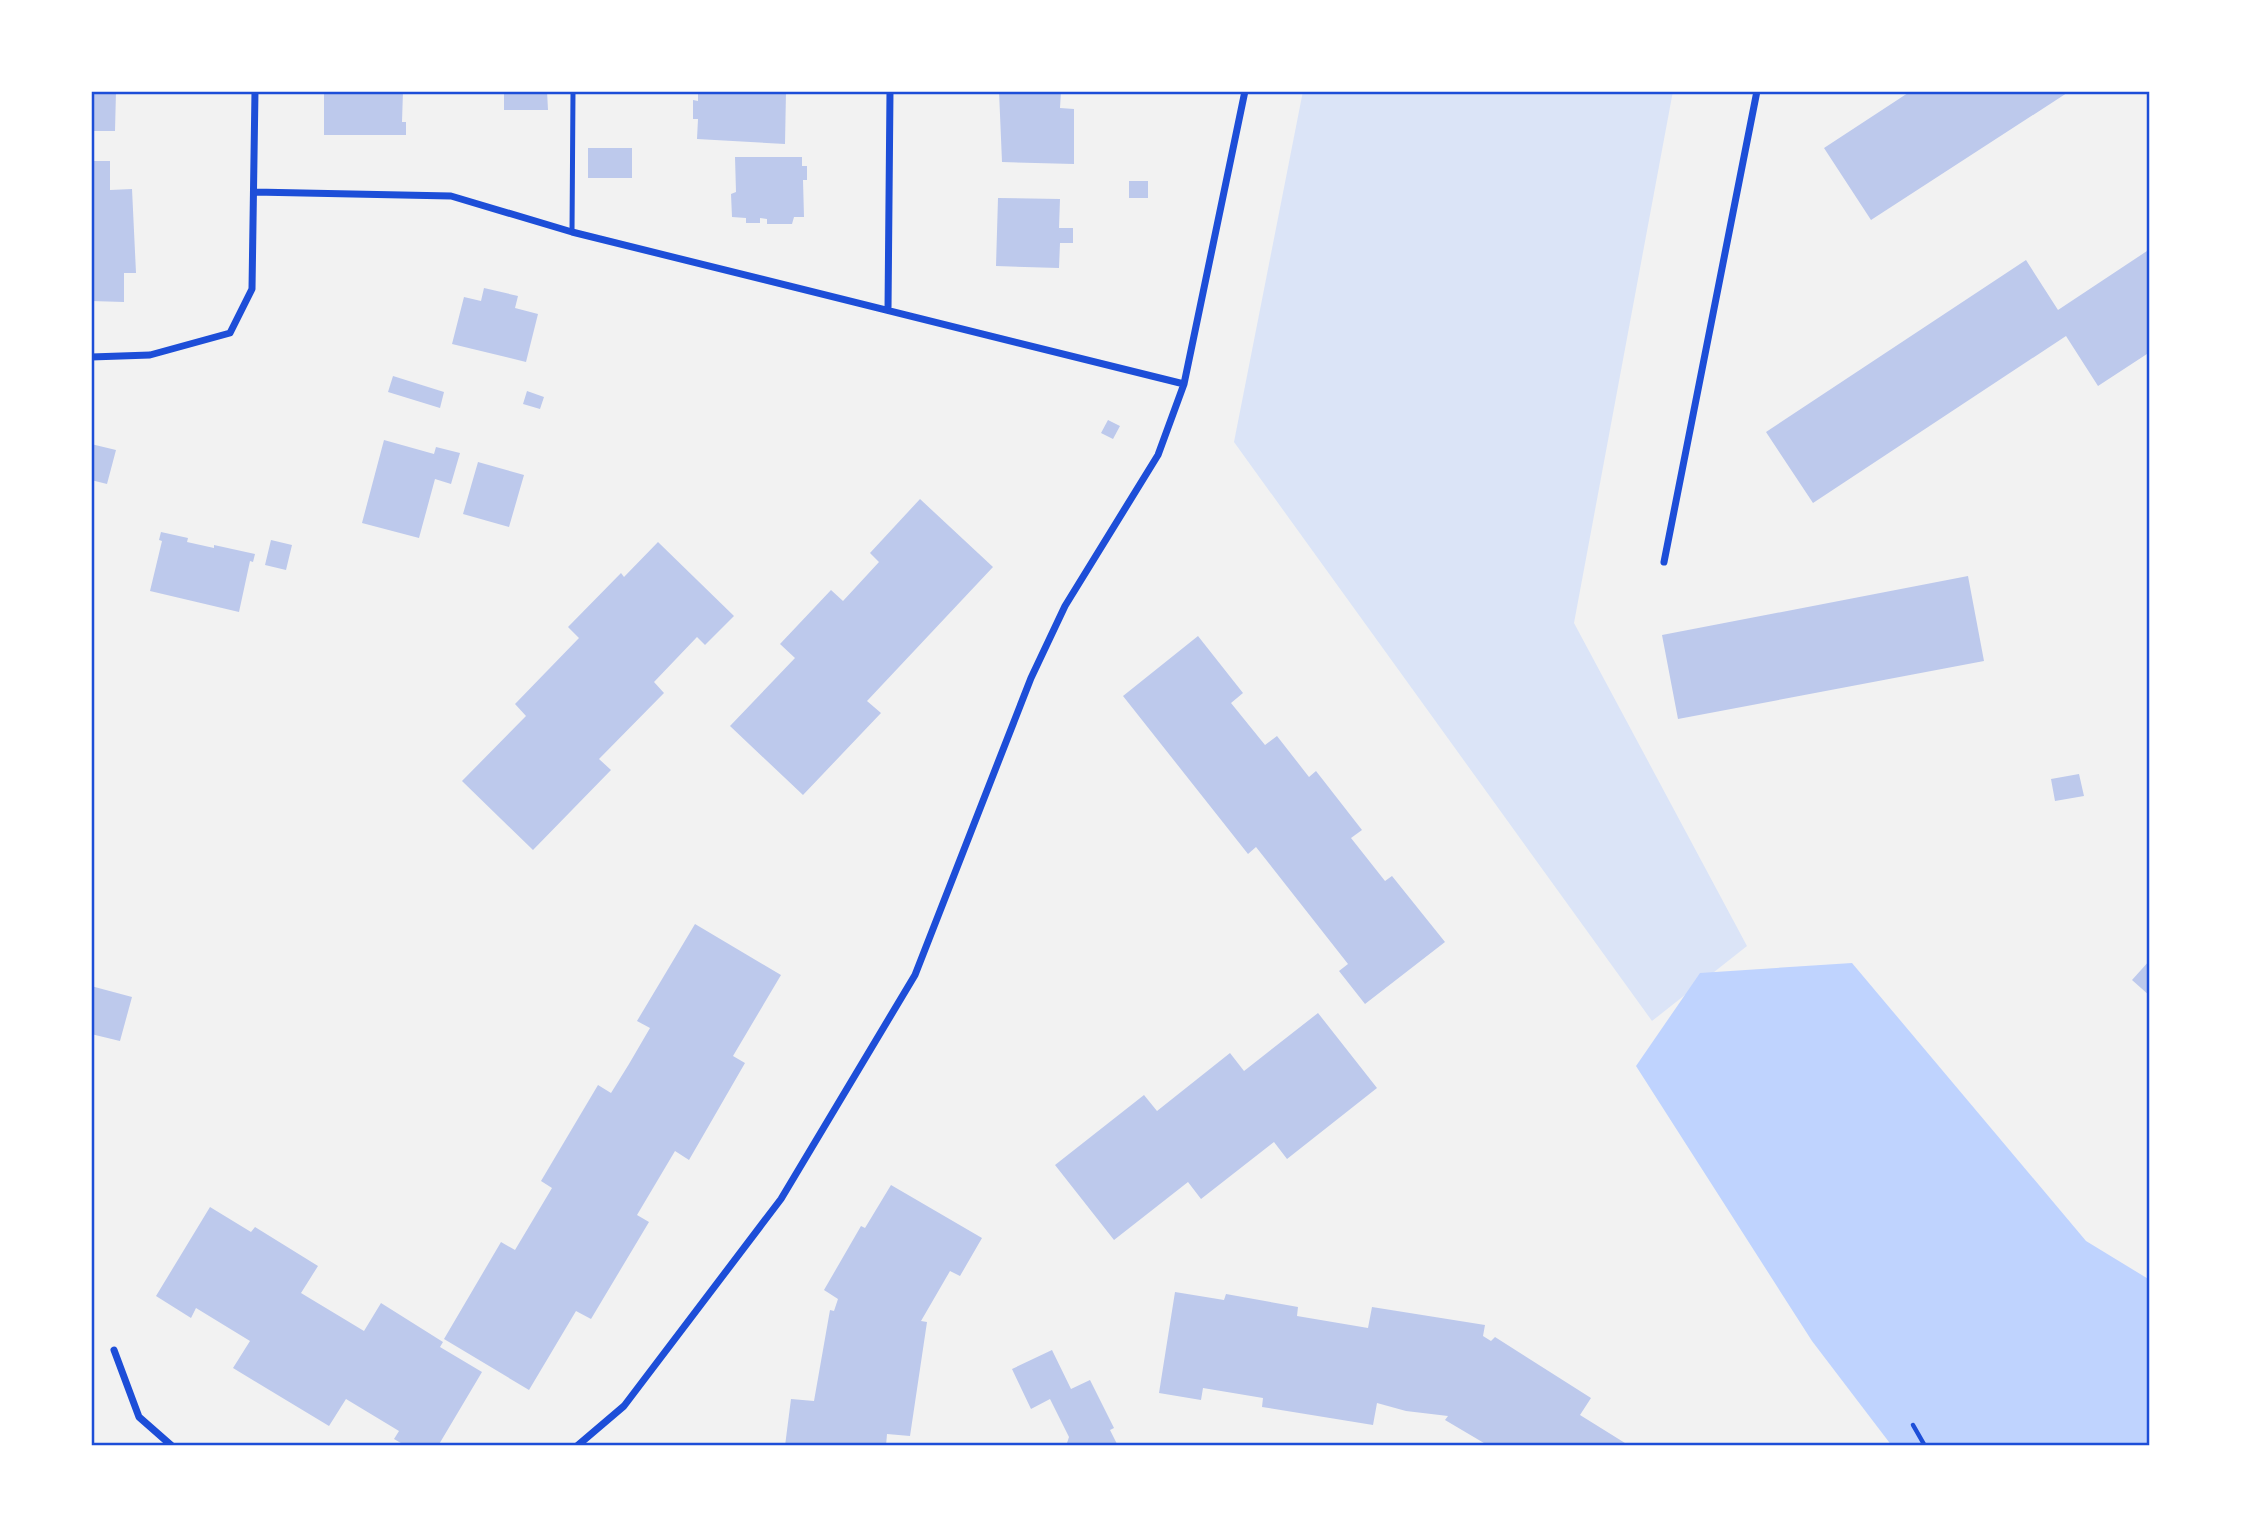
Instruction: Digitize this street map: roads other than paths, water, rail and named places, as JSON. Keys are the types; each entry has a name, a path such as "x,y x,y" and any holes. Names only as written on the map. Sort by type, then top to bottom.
{"street":[{"path":"91,357 150,355 230,333 252,289 255,91"},
{"path":"888,310 890,91"},
{"path":"577,1446 624,1406 781,1199 915,975 1031,678 1065,606 1158,455 1184,384 1245,91"},
{"path":"1664,562 1757,91"},
{"path":"254,191 451,196 572,232 1184,384"},
{"path":"114,1350 139,1417 172,1446"}],"lane":[{"path":"572,232 573,91"}],"water":[{"path":"1852,963 2086,1241 2150,1280 2150,1446 1892,1446 1812,1341 1636,1066 1700,973"}]}
